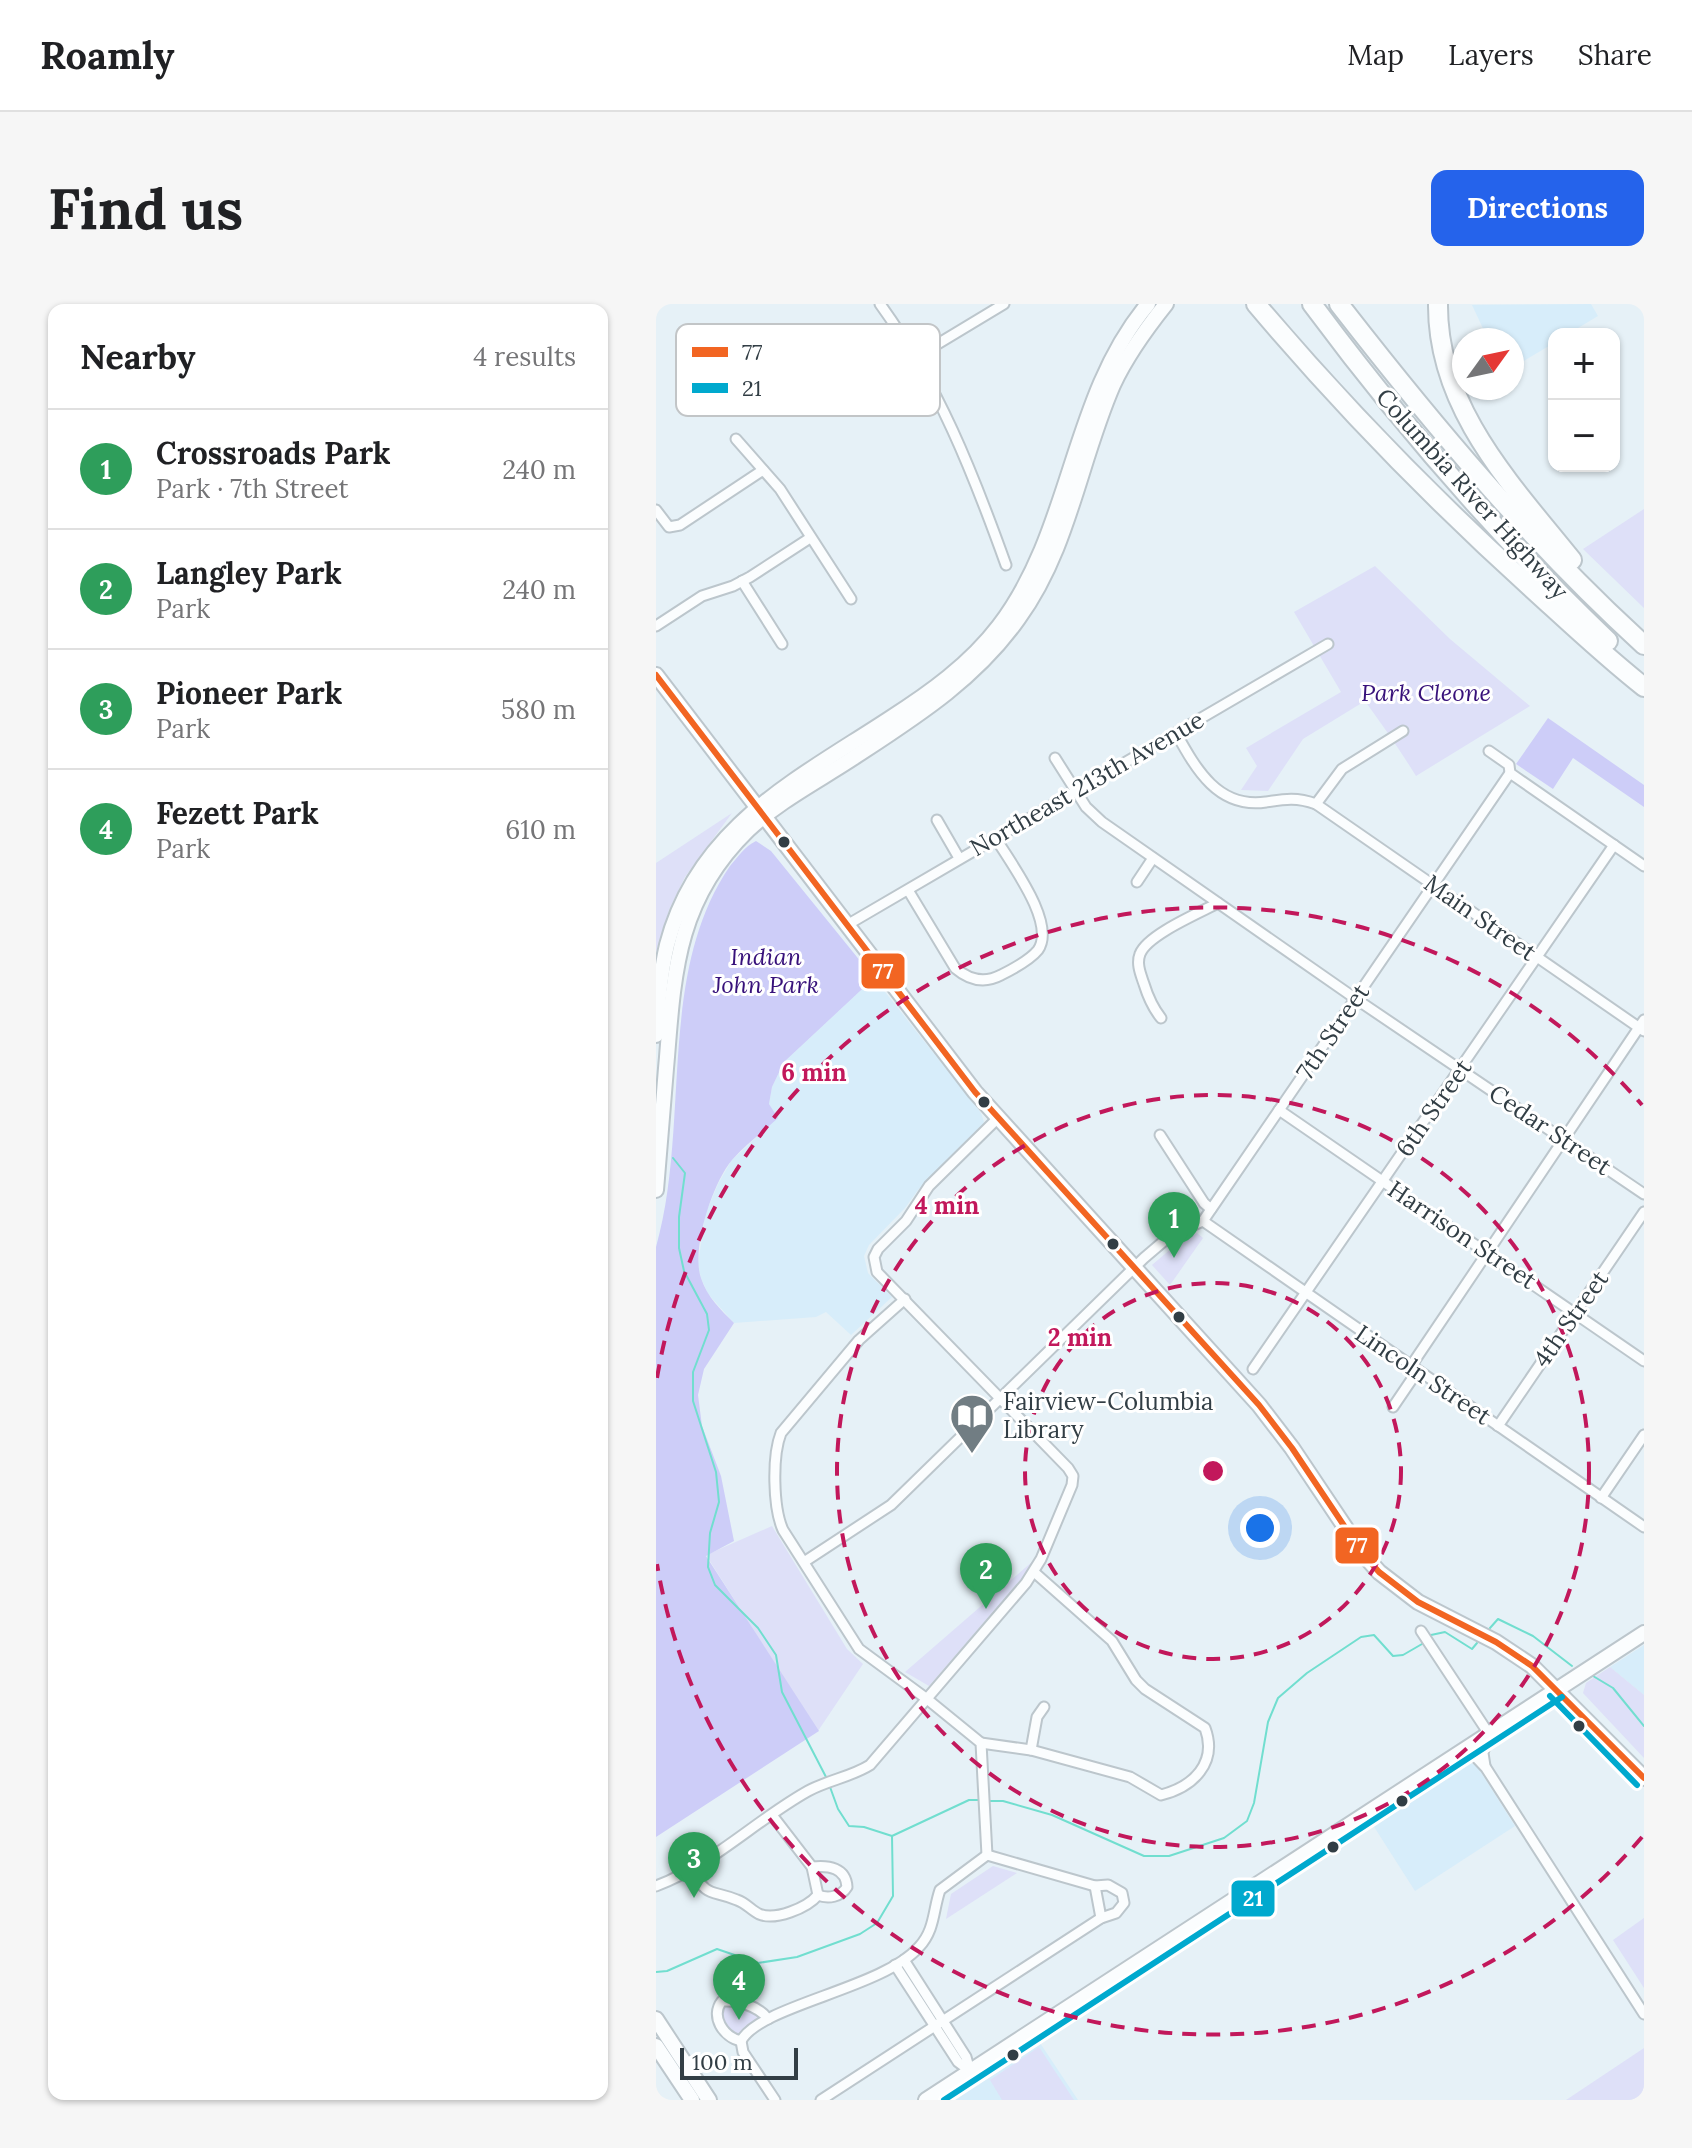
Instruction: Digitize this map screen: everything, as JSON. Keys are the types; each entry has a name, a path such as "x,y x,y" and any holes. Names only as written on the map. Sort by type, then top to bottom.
{"highway":[{"path":"1256,304 1343,404 1419,483 1500,560 1644,687"},
{"name":"Columbia River Highway","path":"1312,304 1390,405 1485,515 1554,588 1644,675"},
{"name":"Columbia River Highway","path":"1339,304 1426,414 1499,499 1638,640"},
{"path":"1438,304 1439,340 1445,370 1465,416 1514,487 1638,640"}],"main road":[{"path":"656,1190 671,1003 682,940 695,904 717,866 760,812 936,688 970,658 998,627 1023,591 1043,551 1102,379 1124,338 1148,304"},
{"path":"656,1035 662,968 683,901 710,856 742,819 760,812 953,690 984,661 1012,628 1035,593 1062,536 1114,383 1128,356 1166,304"},
{"path":"656,675 951,1062 998,1118 1259,1405 1292,1448 1363,1554 1379,1572 1418,1602 1523,1658 1644,1778"},
{"path":"926,2100 1644,1633"},
{"path":"656,2019 709,2100"},
{"path":"656,2046 692,2100"}],"street":[{"path":"880,304 894,324"},
{"path":"940,341 990,308 1004,304"},
{"path":"940,402 977,482 1006,565"},
{"path":"736,439 780,489 851,599"},
{"path":"656,510 669,527 680,525 763,470"},
{"path":"656,626 702,596 742,581 810,538"},
{"path":"742,581 782,644"},
{"name":"Northeast 213th Avenue","path":"847,925 1328,644"},
{"path":"1176,733 1202,776 1223,794 1249,802 1296,798 1316,804 1342,769 1403,731"},
{"path":"1489,751 1509,765 1510,773 1644,866"},
{"name":"Cedar Street","path":"1055,758 1086,807 1102,822 1644,1194"},
{"name":"7th Street","path":"1203,1221 1510,773"},
{"name":"Main Street","path":"1316,804 1537,958 1642,1026"},
{"path":"937,820 959,858"},
{"path":"908,890 955,968 963,975 991,979 1011,969 1038,949 1043,930 1038,911 995,837"},
{"name":"6th Street","path":"1253,1369 1614,845"},
{"path":"1137,882 1153,858"},
{"path":"1161,1018 1152,1004 1141,974 1138,963 1141,950 1166,931 1218,903"},
{"path":"1393,1407 1412,1379 1413,1363 1642,1026"},
{"name":"Harrison Street","path":"1279,1110 1644,1361"},
{"path":"656,1886 691,1870 819,1786 860,1772 870,1765 1034,1572 1041,1559 1073,1476 877,1272 874,1264 878,1249 906,1221 929,1186 998,1118"},
{"path":"1160,1135 1211,1209"},
{"name":"4th Street","path":"1498,1426 1644,1212"},
{"path":"804,1562 891,1505 1134,1268 1171,1235 1203,1221"},
{"name":"Lincoln Street","path":"1203,1221 1644,1527"},
{"path":"905,1299 859,1340 781,1433 776,1447 778,1515 783,1530 859,1649 981,1743 1031,1750 1130,1777 1161,1795 1184,1788 1196,1779 1206,1759 1208,1736 1199,1723 1145,1689 1112,1641 1034,1572"},
{"path":"1601,1498 1644,1435"},
{"path":"1421,1631 1489,1734 1483,1753 1486,1768"},
{"path":"1031,1750 1037,1717 1044,1707"},
{"path":"981,1743 987,1855"},
{"path":"1467,1748 1486,1768 1644,2014"},
{"path":"772,1815 812,1867 818,1895"},
{"path":"821,2100 1101,1918 1109,1917 1122,1908 1124,1898 1114,1887 1095,1886 987,1855"},
{"path":"775,2100 743,2052 741,2041 745,2034 768,2019 876,1976 900,1962 921,1946 934,1923 940,1890 987,1855"},
{"path":"812,1867 840,1871 846,1877 847,1887 842,1893 828,1898 818,1895"},
{"path":"691,1870 707,1892 742,1901 758,1914 766,1916 775,1916 809,1903 818,1895"},
{"path":"1095,1886 1101,1918"},
{"path":"900,1962 940,2024 966,2057 970,2071"},
{"path":"741,2041 728,2036 717,2019 722,2001 759,2009 768,2019"}],"shaded area":[{"path":"1591,304 1598,316 1578,328 1548,328 1548,347 1524,361 1524,328 1483,328 1472,305"},
{"path":"874,978 981,1113 984,1122 869,1245 864,1256 868,1273 892,1297 851,1335 826,1312 816,1317 734,1323 708,1294 701,1278 698,1264 705,1215 731,1161 777,1118 769,1104 772,1087 784,1062"},
{"path":"1644,1645 1644,1695 1610,1667"},
{"path":"1468,1762 1477,1766 1515,1826 1415,1891 1371,1822"},
{"path":"1040,2043 1078,2100 953,2100"}],"green space":[{"path":"1644,509 1644,608 1583,549"},
{"name":"Park Cleone","path":"1375,566 1450,639 1530,706 1416,776 1365,701 1303,739 1268,791 1241,790 1257,766 1246,748 1341,692 1294,612"},
{"path":"1548,718 1644,785 1644,807 1573,758 1553,789 1516,764"},
{"path":"732,813 685,877 669,910 656,952 656,863"},
{"name":"Indian John Park","path":"756,841 771,851 874,978 784,1062 772,1087 769,1104 778,1118 737,1154 717,1184 705,1217 699,1251 704,1285 715,1303 734,1323 704,1369 698,1395 702,1426 721,1476 734,1541 706,1556 819,1731 656,1837 656,1247 666,1200 683,1002 692,954 707,908 730,866"},
{"path":"1197,1233 1203,1238 1170,1285 1152,1265 1179,1242"},
{"path":"772,1526 847,1649 863,1664 818,1731 706,1555"},
{"path":"1033,1561 1028,1574 929,1686 905,1672"},
{"path":"1610,1667 1644,1695 1644,1758 1583,1693 1586,1683"},
{"path":"993,1866 1017,1873 946,1919 951,1894"},
{"path":"1644,1918 1644,1988 1613,1940"},
{"path":"728,2004 756,2012 758,2019 738,2035 732,2035 719,2018 723,2006"},
{"path":"1039,2047 1074,2100 1002,2100 990,2080"},
{"path":"1644,2048 1644,2100 1566,2100"}],"waterway":[{"path":"673,1158 685,1173 679,1217 679,1248 684,1271 707,1314 709,1330 693,1372 693,1401 716,1472 719,1502 710,1533 708,1567 715,1585 758,1628 776,1655 782,1692 826,1777"},
{"path":"1490,1628 1498,1619 1533,1636 1572,1666"},
{"path":"1431,1635 1445,1632 1472,1649 1477,1643"},
{"path":"988,1801 1003,1801 1052,1815 1144,1856 1169,1856 1224,1838 1247,1821 1254,1803 1268,1722 1278,1698 1307,1673 1361,1637 1374,1635 1393,1656 1403,1655 1422,1644"},
{"path":"1593,1676 1613,1688 1644,1726"},
{"path":"830,1787 838,1809 849,1826 864,1827 892,1836 969,1800 982,1800"},
{"path":"656,1972 667,1971 717,1949 758,1963 797,1957 860,1934 877,1923 893,1896 892,1836"}],"transit line":[{"name":"77","path":"656,675 975,1092 1259,1405 1292,1448 1363,1554 1379,1572 1418,1602 1496,1642 1532,1666 1644,1778"},
{"name":"21","path":"1550,1696 1637,1785"},
{"name":"21","path":"944,2100 1562,1697"}],"place":[{"name":"Crossroads Park","path":"1174,1258"},
{"name":"Fairview-Columbia Library","path":"972,1455"},
{"name":"Langley Park","path":"986,1609"},
{"name":"Pioneer Park","path":"694,1898"},
{"name":"Fezett Park","path":"739,2020"}]}
